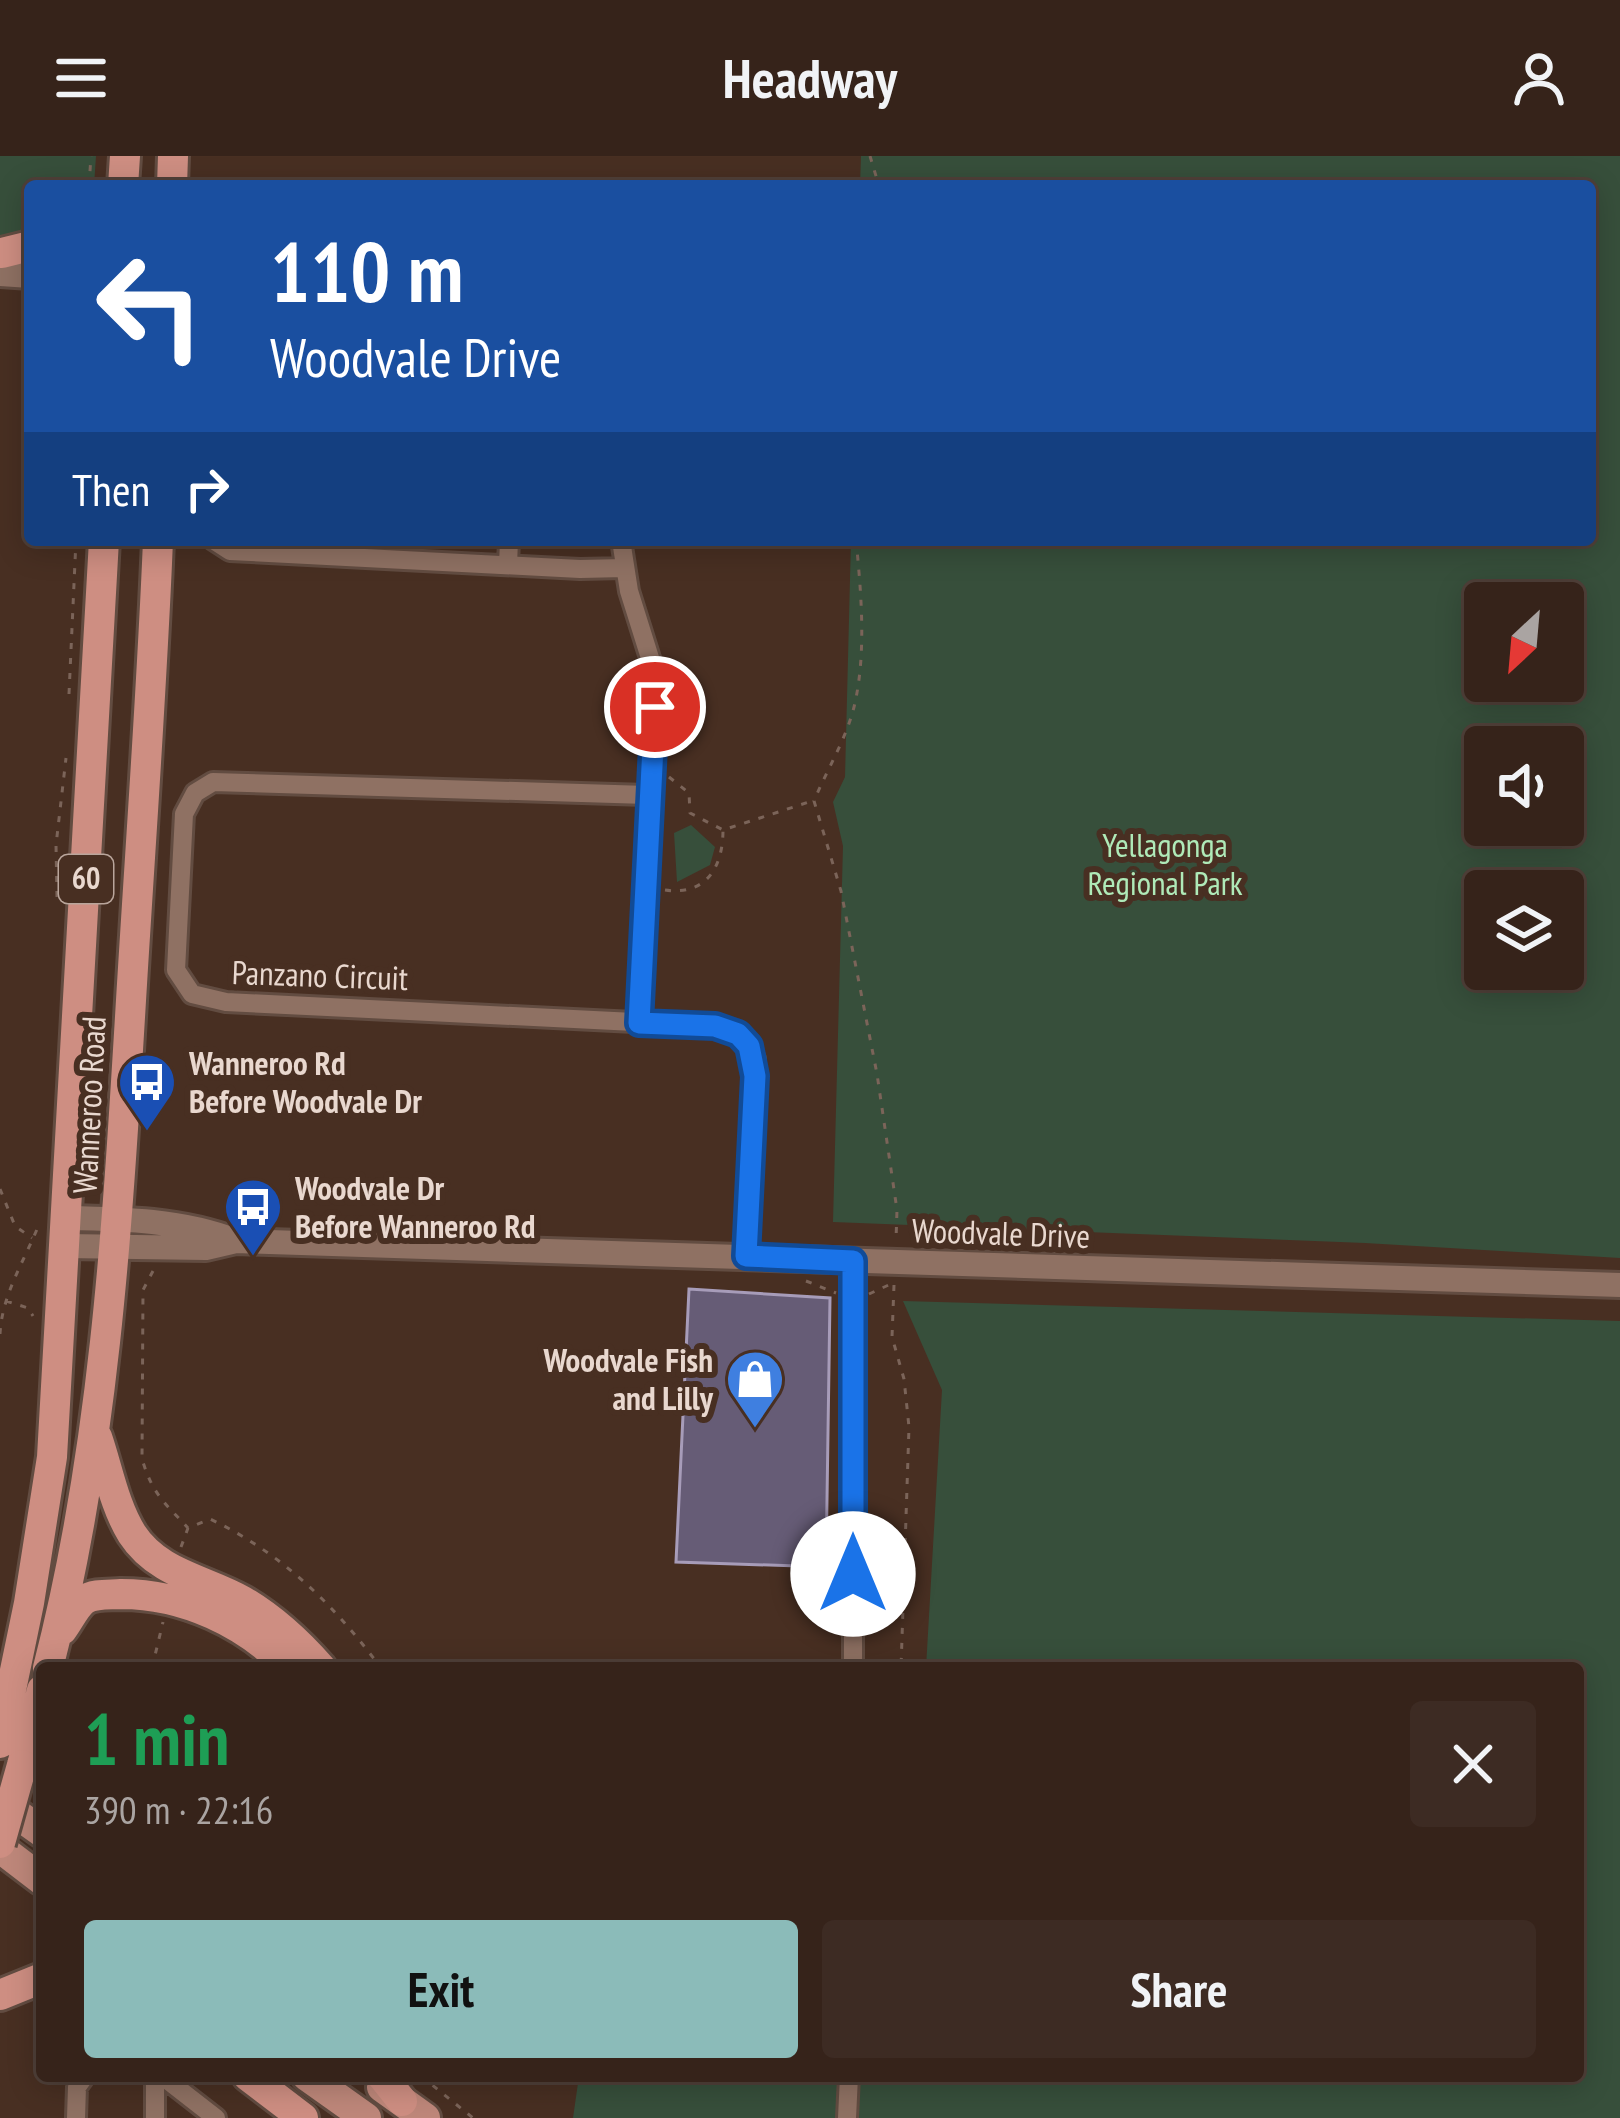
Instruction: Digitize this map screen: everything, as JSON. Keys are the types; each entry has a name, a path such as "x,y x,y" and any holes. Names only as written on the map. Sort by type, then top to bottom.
{"highway":[{"name":"Wanneroo Road","path":"66,1232 104,546"},
{"name":"Wanneroo Road","path":"51,1655 95,1431 118,1233 158,546"},
{"name":"60","path":"0,1846 52,1457 66,1232"},
{"path":"95,1431 118,1509 154,1559 243,1601 315,1662"},
{"path":"51,1655 82,1601 132,1594 177,1601 214,1615 254,1637 282,1662"},
{"name":"60","path":"11,1754 36,1702"},
{"path":"0,1996 36,1981"},
{"path":"256,2082 303,2118"}],"main road":[{"path":"0,1802 36,1828"},
{"path":"0,1846 36,1875"},
{"path":"315,2082 366,2118"},
{"path":"378,2082 403,2098"}],"street":[{"path":"222,546 230,551 624,568"},
{"path":"508,566 509,546"},
{"path":"622,546 655,674 654,790 639,1023"},
{"name":"Panzano Circuit","path":"654,790 213,782 195,793 184,814 176,970 182,984 205,1000 715,1026 738,1034 749,1046 755,1076 746,1256"},
{"name":"Woodvale Drive","path":"66,1232 205,1229 236,1241 1620,1286"},
{"path":"853,1261 853,1662"},
{"path":"76,2114 81,2082"},
{"path":"155,2118 158,2082"},
{"path":"166,2082 217,2118"},
{"path":"847,2118 849,2082"}],"path":[{"path":"856,546 860,652 856,697 814,801 841,891 877,1074 897,1210 895,1263"},
{"path":"654,790 668,776 682,784 689,793 690,813 723,830 814,801"},
{"path":"658,889 677,892 703,884 715,873 723,850 723,830"},
{"path":"0,1189 15,1226 33,1240"},
{"path":"161,1262 143,1290 142,1459 150,1485 188,1528"},
{"path":"0,1334 1,1307 23,1266"},
{"path":"797,1276 835,1293 872,1294 895,1282 892,1337 904,1379 909,1427 901,1662"},
{"path":"188,1528 210,1520 279,1559 319,1593 376,1662"},
{"path":"179,1553 188,1528"},
{"path":"153,1662 165,1614"},
{"path":"429,2082 472,2118"}],"green space":[{"path":"0,156 96,156 94,180 24,180 24,237 0,235"},
{"name":"Yellagonga Regional Park","path":"861,156 1620,156 1620,1258 833,1222 843,846 833,802 845,777 851,546 1596,546 1596,180 860,180"},
{"path":"691,825 715,847 710,865 677,882 674,833"},
{"path":"903,1301 1620,1321 1620,2118 573,2118 578,2082 1584,2082 1584,1662 926,1662 942,1390"}],"building":[{"name":"Woodvale Fish and Lilly","path":"689,1289 830,1298 826,1567 676,1562"}],"place":[{"name":"Wanneroo Rd Before Woodvale Dr","path":"147,1133"},
{"name":"Woodvale Dr Before Wanneroo Rd","path":"253,1258"},
{"name":"Woodvale Fish and Lilly","path":"755,1430"}],"route":[{"path":"655,707 639,1023 715,1026 738,1034 755,1059 746,1256 853,1261 853,1574"}]}
